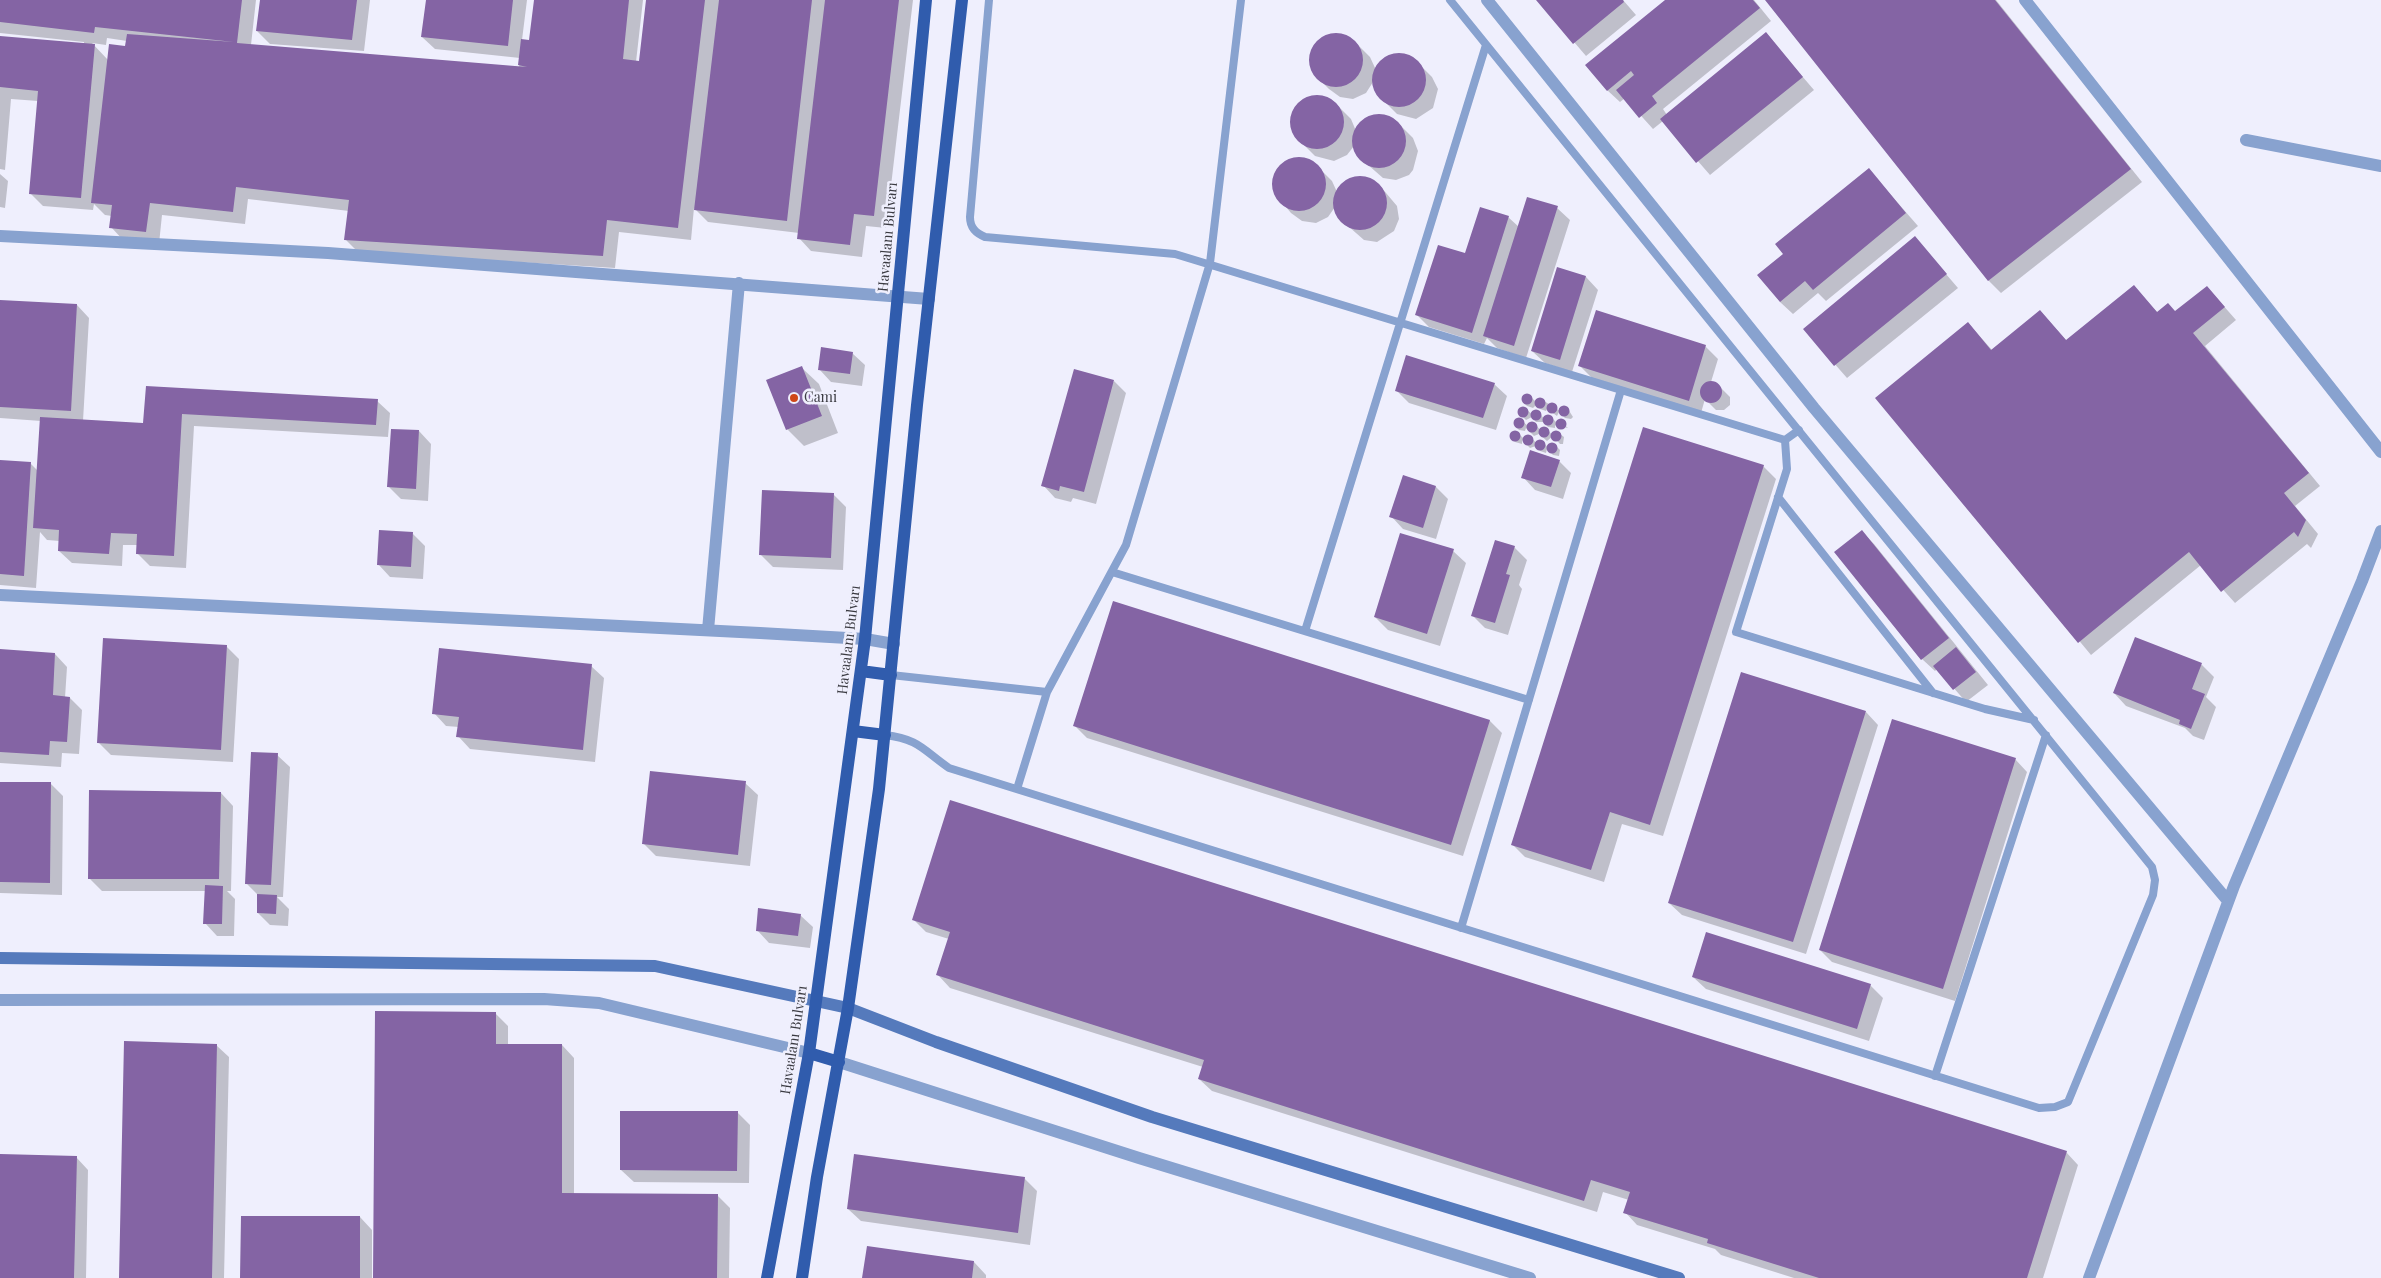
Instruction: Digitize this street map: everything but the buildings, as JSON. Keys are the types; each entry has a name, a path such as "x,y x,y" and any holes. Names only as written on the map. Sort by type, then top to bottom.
{"main road":[{"name":"Havaalanı Bulvarı","path":"767,1278 809,1053 865,639 926,0"},
{"path":"802,1278 817,1177 848,1008 885,735 929,299 962,0"},
{"path":"861,671 891,675"},
{"path":"852,731 885,735"},
{"path":"809,1053 839,1062"}],"street":[{"path":"1486,0 1814,408 2228,901"},
{"path":"2025,0 2381,452"},
{"path":"2246,140 2271,143 2381,166"},
{"path":"0,236 328,252 898,294 929,299"},
{"path":"708,630 739,283"},
{"path":"2089,1278 2228,901 2362,581 2381,531"},
{"path":"0,595 251,605 708,630 865,639 894,644"},
{"path":"0,958 655,966 848,1008 936,1042 1152,1118 1679,1278"},
{"path":"0,1000 544,999 599,1003 809,1053"},
{"path":"839,1062 1148,1161 1530,1278"}],"lane":[{"path":"989,0 970,217 974,230 985,237 1175,254 1210,263 1785,440"},
{"path":"1017,790 1047,692 1126,545 1210,263 1241,0"},
{"path":"885,735 905,738 917,743 950,768 1017,790 1935,1076 2039,1108 2055,1107 2068,1102 2153,895 2155,880 2148,861 1450,0"},
{"path":"1305,631 1486,45"},
{"path":"1461,928 1621,390"},
{"path":"1785,440 1799,430"},
{"path":"1785,440 1787,469 1736,632 1985,709 2034,720"},
{"path":"1778,497 1933,693"},
{"path":"1112,572 1529,700"},
{"path":"891,675 1047,692"},
{"path":"1935,1076 2046,735"}],"place":[{"name":"Cami","path":"794,398"}]}
